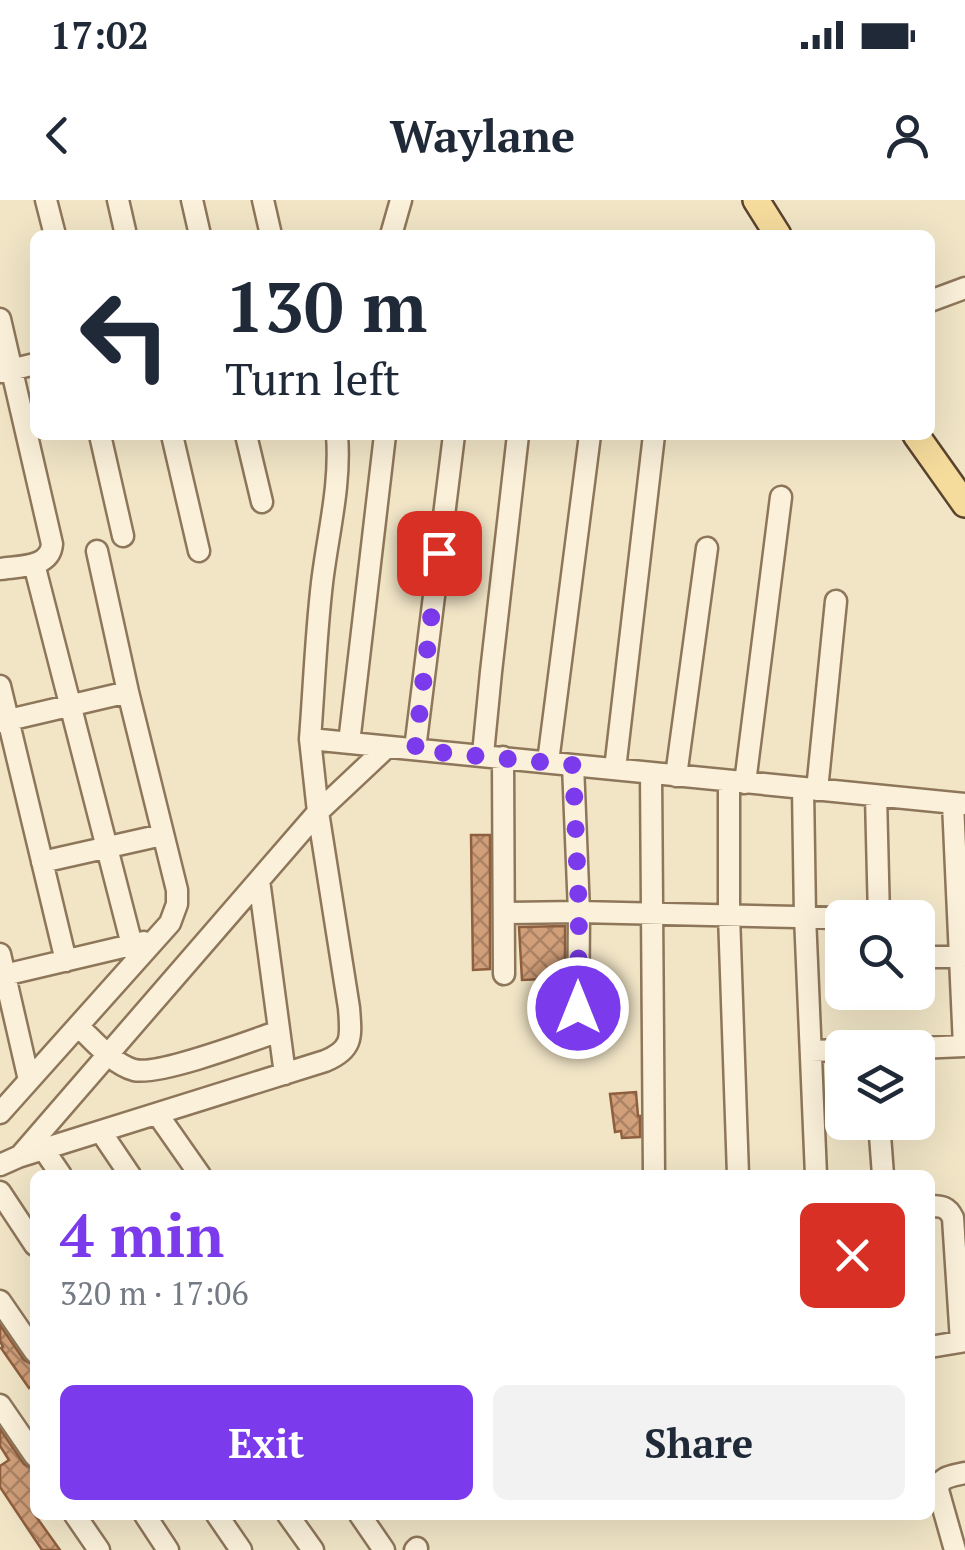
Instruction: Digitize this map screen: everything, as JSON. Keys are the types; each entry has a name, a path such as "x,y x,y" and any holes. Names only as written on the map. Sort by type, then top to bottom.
{"main road":[{"path":"756,200 775,230"},
{"path":"920,440 965,504"}],"street":[{"path":"46,200 54,230"},
{"path":"118,200 125,230"},
{"path":"192,200 199,230"},
{"path":"262,200 270,230"},
{"path":"392,230 401,200"},
{"path":"935,299 965,288"},
{"path":"0,319 6,371 52,544 47,558 0,569"},
{"path":"101,440 123,536"},
{"path":"173,440 199,552"},
{"path":"247,440 262,502"},
{"path":"9,1161 285,1074 346,1049 350,1039 348,1008 310,739 338,440"},
{"path":"349,743 385,440"},
{"path":"415,750 453,440"},
{"path":"504,974 490,672 517,440"},
{"path":"548,762 589,440"},
{"path":"615,769 653,440"},
{"path":"738,1170 729,914 737,782 781,498"},
{"path":"676,776 706,548"},
{"path":"0,1113 170,924 177,904 97,551"},
{"path":"34,564 132,945"},
{"path":"816,1170 805,916 810,789 836,601"},
{"path":"0,686 4,721 66,960"},
{"path":"4,721 128,692"},
{"path":"310,739 959,804 964,1046 935,1047"},
{"path":"9,1161 182,972 318,812 386,748"},
{"path":"573,765 579,912 578,1040"},
{"path":"650,773 654,1170"},
{"path":"876,796 879,900"},
{"path":"42,862 162,836"},
{"path":"258,880 285,1074"},
{"path":"504,913 825,917"},
{"path":"30,1080 2,968 66,960 157,938"},
{"path":"935,961 962,967"},
{"path":"78,1026 132,1070 153,1070 279,1032"},
{"path":"811,1051 825,1051"},
{"path":"158,1115 196,1170"},
{"path":"101,1132 127,1170"},
{"path":"880,1140 883,1170"},
{"path":"44,1150 58,1170"},
{"path":"0,1192 30,1237"},
{"path":"935,1206 949,1210 954,1218 963,1341 935,1346"},
{"path":"0,1300 30,1345"},
{"path":"0,1405 30,1449"},
{"path":"955,1550 938,1484 942,1479 965,1473"},
{"path":"78,1520 98,1550"},
{"path":"148,1520 168,1550"},
{"path":"220,1520 241,1550"},
{"path":"292,1520 313,1550"},
{"path":"363,1520 384,1550"}],"building":[{"path":"471,835 490,835 490,969 473,970"},
{"path":"565,926 565,1041 541,1039 544,979 522,980 519,927"},
{"path":"636,1092 640,1137 622,1138 621,1131 615,1132 610,1094"},
{"path":"0,1325 30,1363 29,1388 1,1348"},
{"path":"0,1429 30,1467 30,1520 39,1520 60,1550 42,1550 0,1487 0,1466 9,1460 0,1446"}],"route":[{"path":"439,553 415,750 573,765 578,1008"}]}
